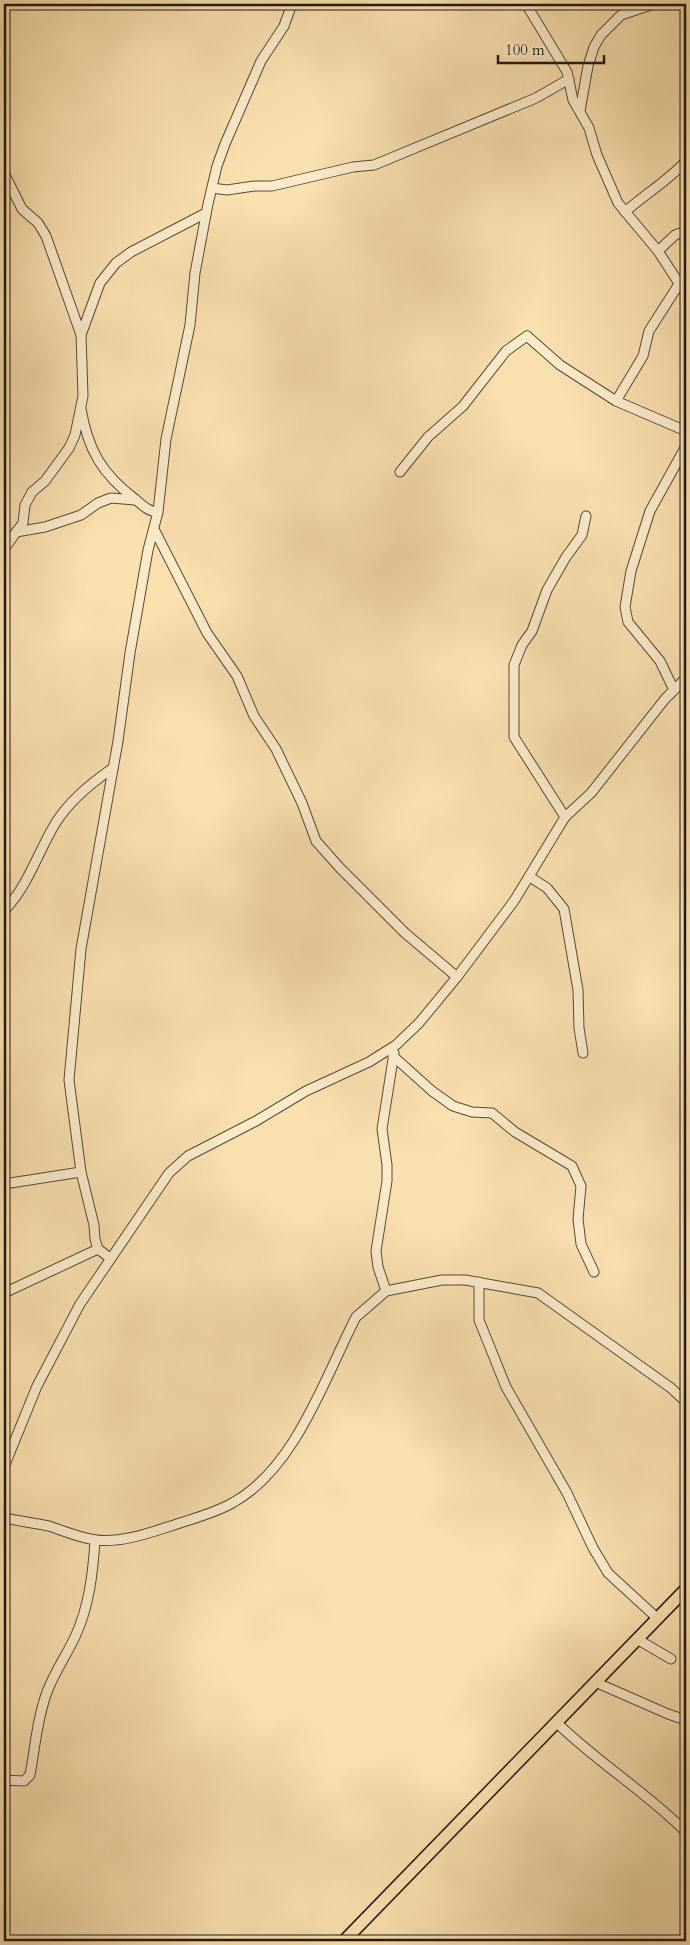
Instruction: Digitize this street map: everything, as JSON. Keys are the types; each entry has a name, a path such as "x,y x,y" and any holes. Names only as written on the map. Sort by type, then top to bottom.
{"main road":[{"path":"344,1941 686,1589"}],"street":[{"path":"110,1258 98,1249 81,1172 69,1080 81,949 113,768 130,653 158,512 163,458 190,324 206,214 217,166 261,61 284,26 292,4"},
{"path":"526,4 569,79 573,100 589,128 604,172 618,203 658,251 683,287 649,331 643,356 616,402"},
{"path":"580,111 588,66 594,47 602,35 621,15 654,4"},
{"path":"212,188 226,190 254,186 272,186 353,167 374,165 536,98 569,79"},
{"path":"625,212 646,193 668,180 686,161"},
{"path":"4,173 22,209 38,224 46,236 81,335 84,396 72,443 42,485 32,492 25,506 23,523 4,548"},
{"path":"81,335 100,283 116,263 131,252 206,214"},
{"path":"658,251 675,235 686,231"},
{"path":"400,472 428,437 463,406 506,351 527,336 560,365 616,402 686,431"},
{"path":"81,409 85,429 97,461 110,478 136,500 153,512 158,512"},
{"path":"674,690 660,661 628,622 626,596 639,540 650,511 686,446"},
{"path":"16,532 45,527 81,515 98,503 111,498 136,500"},
{"path":"565,817 514,737 514,665 522,646 532,630 547,590 566,557 582,535 586,516"},
{"path":"154,529 207,633 237,676 254,716 276,749 292,786 302,803 316,841 405,934 457,978"},
{"path":"4,1467 37,1386 80,1304 110,1258 178,1164 306,1091 369,1062 396,1046 457,978 530,877 565,817 591,793 674,690 686,678"},
{"path":"4,911 16,899 55,824 66,808 93,781 113,768"},
{"path":"530,877 547,888 558,899 564,909 578,990 579,1028 583,1053"},
{"path":"386,1291 378,1267 376,1252 386,1194 387,1165 382,1128 396,1046"},
{"path":"393,1056 432,1091 453,1106 472,1112 492,1113 515,1132 572,1166 581,1186 578,1219 581,1244 594,1272"},
{"path":"4,1184 81,1172"},
{"path":"4,1293 98,1249"},
{"path":"4,1518 47,1526 95,1540 132,1538 216,1511 236,1501 258,1484 288,1451 323,1388 356,1317 386,1291 442,1280 479,1282 538,1293 656,1377 686,1402"},
{"path":"479,1282 479,1320 506,1387 567,1493 592,1548 608,1574 657,1618"},
{"path":"4,1780 24,1781 30,1775 38,1723 47,1692 75,1636 89,1591 93,1576 95,1540"},
{"path":"637,1638 671,1659"},
{"path":"595,1682 686,1720"},
{"path":"556,1722 593,1757 646,1795 686,1832"}]}
